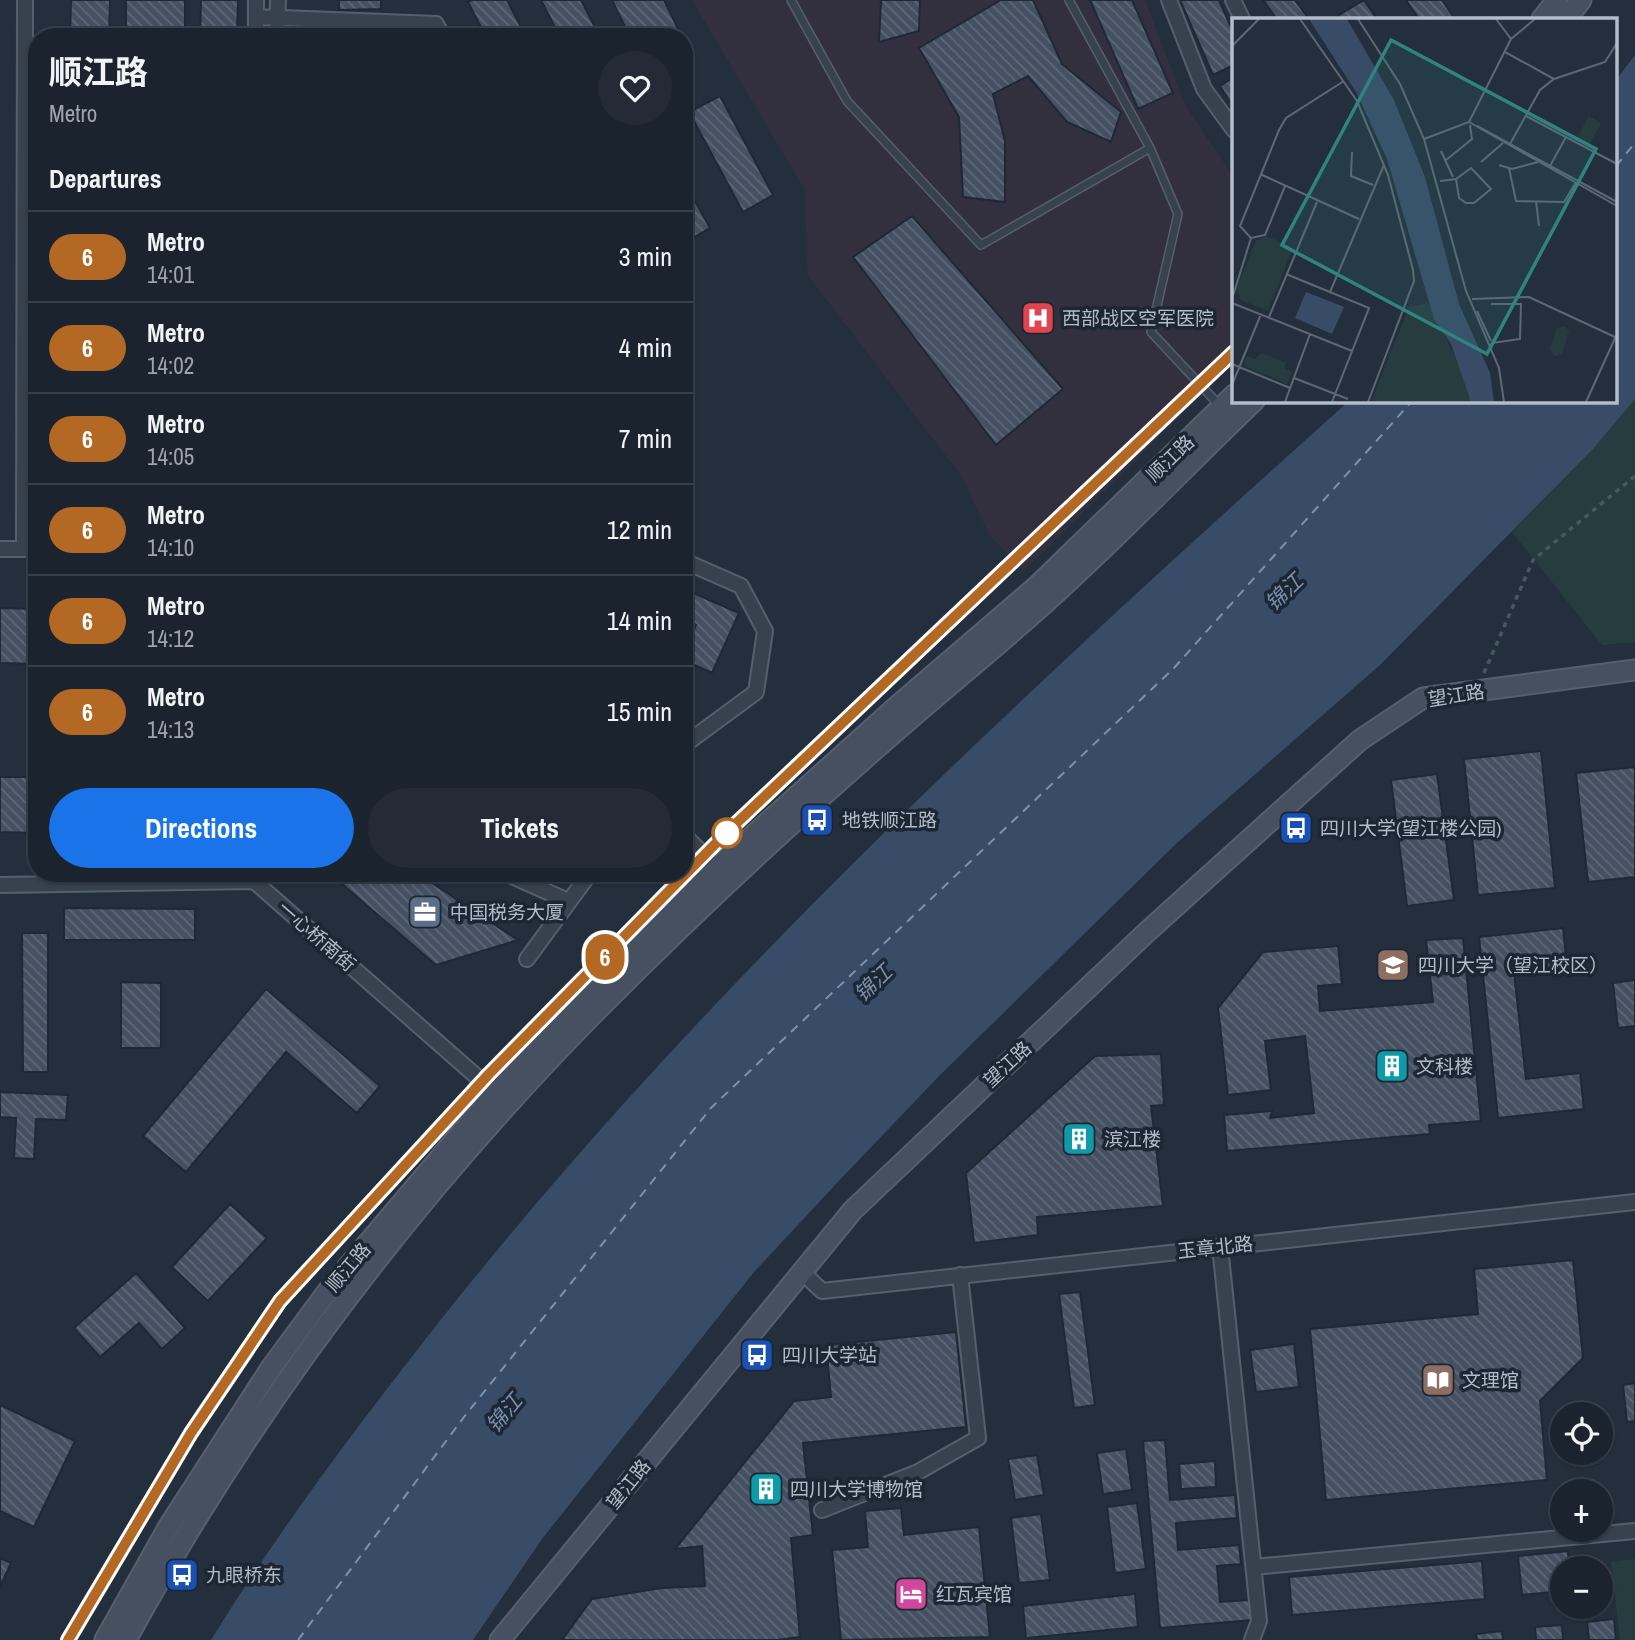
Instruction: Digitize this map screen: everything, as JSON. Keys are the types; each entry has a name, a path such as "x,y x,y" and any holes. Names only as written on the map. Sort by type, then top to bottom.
{"main road":[{"path":"1553,9 1581,0"},
{"name":"顺江路","path":"126,1640 184,1535 285,1379 344,1298 579,1003 717,867 1036,587 1228,401"},
{"name":"顺江路","path":"105,1640 169,1526 271,1368 330,1287 501,1098 596,1011 711,899 901,726 1048,601 1253,402"},
{"name":"望江路","path":"500,1640 863,1201 1148,931 1360,740 1423,698 1635,670"}],"street":[{"path":"25,0 28,114"},
{"path":"256,0 256,28"},
{"path":"277,28 278,0"},
{"path":"1168,0 1204,89 1232,127"},
{"path":"1233,0 1242,18"},
{"path":"256,17 436,24 438,28"},
{"path":"0,549 28,549"},
{"path":"693,565 741,586 765,631 756,692 693,738"},
{"path":"693,844 717,867"},
{"name":"一心桥南街","path":"0,886 102,882"},
{"name":"一心桥南街","path":"262,882 501,1098"},
{"path":"526,882 569,901"},
{"path":"527,959 583,882"},
{"name":"玉章北路","path":"802,1272 822,1291 1635,1202"},
{"path":"1220,1246 1259,1621 1252,1640"},
{"path":"822,1510 918,1472 978,1438 960,1275"},
{"path":"1254,1567 1635,1531"}],"lane":[{"path":"791,0 847,101 981,245 1150,148"},
{"path":"1069,0 1150,148 1178,214 1152,332 1228,401"}],"path":[{"path":"1476,691 1533,560 1635,476"}],"shaded area":[{"name":"西部战区空军医院","path":"692,0 1145,0 1185,105 1232,175 1232,365 1024,571 989,535 963,478 807,274 805,190"}],"green space":[{"path":"1635,399 1635,642 1602,645 1512,532 1593,449"},
{"path":"1635,1559 1635,1640 1620,1640 1613,1562"}],"water":[{"name":"锦江","path":"1635,55 1635,399 1593,449 1380,665 1179,841 940,1075 834,1186 754,1272 542,1539 473,1640 211,1640 330,1464 407,1363 513,1231 623,1104 738,981 977,743 1348,402 1618,402 1618,77"}],"building":[{"path":"71,0 110,0 109,28 70,28"},
{"path":"126,0 185,0 185,28 126,28"},
{"path":"201,0 238,0 237,28 200,28"},
{"path":"339,0 381,0 381,9 339,10"},
{"path":"507,0 521,28 481,28 468,2"},
{"path":"541,0 581,0 595,28 555,28"},
{"path":"612,0 664,0 678,28 626,28"},
{"path":"881,0 920,0 919,31 879,42"},
{"path":"1001,0 1033,0 1062,64 1121,112 1111,142 1067,122 1028,76 993,94 1005,141 1005,202 963,197 959,117 919,48"},
{"path":"1090,0 1132,0 1173,93 1138,109"},
{"path":"1180,0 1219,0 1232,29 1232,66 1213,75"},
{"path":"1263,0 1295,0 1308,18 1276,18"},
{"path":"1364,0 1376,18 1340,18 1339,15"},
{"path":"1406,0 1442,0 1454,18 1418,18"},
{"path":"1232,78 1232,105 1220,86"},
{"path":"720,96 773,195 743,212 693,119 693,110"},
{"path":"693,197 710,228 693,238"},
{"path":"912,216 1063,389 996,445 853,257"},
{"path":"693,593 739,613 712,673 693,664 693,632 696,625 693,624"},
{"path":"0,608 28,609 28,664 0,663"},
{"path":"1541,751 1555,888 1478,895 1464,759"},
{"path":"1635,767 1635,877 1588,882 1576,773"},
{"path":"1437,774 1454,900 1407,906 1391,780"},
{"path":"0,777 28,777 28,833 0,832"},
{"name":"中国税务大厦","path":"431,882 518,940 436,965 342,884"},
{"path":"64,908 195,909 195,940 64,940"},
{"path":"1563,928 1567,967 1514,973 1526,1079 1580,1073 1584,1109 1498,1118 1479,937"},
{"path":"22,933 48,933 48,1072 23,1072"},
{"name":"文科楼","path":"1463,938 1481,1121 1429,1125 1430,1134 1227,1151 1224,1115 1272,1111 1270,1118 1314,1113 1305,1036 1265,1041 1271,1090 1228,1095 1218,1008 1263,952 1338,946 1342,984 1318,986 1320,1011 1433,1002 1426,940"},
{"path":"1635,980 1635,1026 1618,1028 1613,983"},
{"path":"121,982 161,983 161,1048 121,1048"},
{"path":"266,989 380,1086 357,1113 286,1052 186,1172 143,1136"},
{"name":"滨江楼","path":"1161,1054 1164,1105 1151,1106 1163,1206 1037,1217 1038,1235 974,1243 966,1173 1095,1056"},
{"path":"0,1092 68,1095 66,1120 36,1119 34,1159 14,1158 16,1118 0,1117"},
{"path":"230,1204 267,1238 208,1301 172,1267"},
{"name":"文理馆","path":"1573,1260 1583,1358 1540,1401 1547,1480 1326,1500 1310,1329 1478,1314 1474,1269"},
{"path":"136,1273 185,1328 162,1349 139,1323 100,1357 74,1328"},
{"path":"1080,1292 1095,1405 1074,1408 1059,1294"},
{"name":"四川大学博物馆","path":"956,1332 966,1427 803,1443 813,1535 791,1538 800,1637 776,1640 562,1640 592,1599 662,1588 705,1586 702,1546 675,1549 794,1401 831,1397 826,1345"},
{"path":"1294,1344 1299,1387 1256,1392 1250,1350"},
{"path":"1635,1383 1635,1421 1627,1422 1623,1385"},
{"path":"0,1405 75,1441 34,1527 0,1511"},
{"path":"1165,1440 1170,1500 1235,1495 1237,1518 1176,1523 1178,1550 1239,1545 1241,1564 1217,1566 1220,1602 1250,1600 1252,1620 1160,1628 1143,1441"},
{"path":"1126,1449 1132,1490 1103,1494 1097,1453"},
{"path":"1037,1455 1044,1495 1015,1500 1008,1459"},
{"path":"1215,1461 1216,1487 1181,1489 1179,1464"},
{"path":"1137,1503 1146,1569 1115,1573 1107,1507"},
{"name":"红瓦宾馆","path":"901,1508 904,1535 979,1527 990,1637 841,1640 832,1550 868,1547 865,1511"},
{"path":"1041,1514 1050,1580 1019,1583 1011,1518"},
{"path":"1568,1551 1568,1556 1550,1556 1550,1592 1522,1595 1518,1556"},
{"path":"0,1558 11,1563 0,1587"},
{"path":"1482,1561 1485,1599 1292,1615 1289,1577"},
{"path":"1135,1594 1138,1627 1026,1638 1023,1606"},
{"path":"1614,1619 1616,1640 1589,1640 1587,1622"},
{"path":"1562,1625 1563,1640 1536,1640 1535,1627"},
{"path":"1502,1631 1503,1640 1477,1640 1476,1634"}],"ferry route":[{"path":"1618,164 1635,143"},
{"path":"298,1640 464,1417 711,1108 1174,668 1411,402"}],"metro line":[{"name":"6","path":"693,867 1000,571 1232,354"},
{"name":"6","path":"68,1640 191,1433 280,1301 489,1074 678,882"}],"place":[{"name":"西部战区空军医院","path":"1038,318"},
{"name":"地铁顺江路","path":"817,820"},
{"name":"四川大学(望江楼公园)","path":"1296,828"},
{"name":"中国税务大厦","path":"425,912"},
{"name":"四川大学（望江校区）","path":"1393,965"},
{"name":"文科楼","path":"1392,1066"},
{"name":"滨江楼","path":"1079,1139"},
{"name":"四川大学站","path":"757,1355"},
{"name":"文理馆","path":"1438,1380"},
{"name":"四川大学博物馆","path":"766,1489"},
{"name":"九眼桥东","path":"182,1575"},
{"name":"红瓦宾馆","path":"911,1594"}]}
